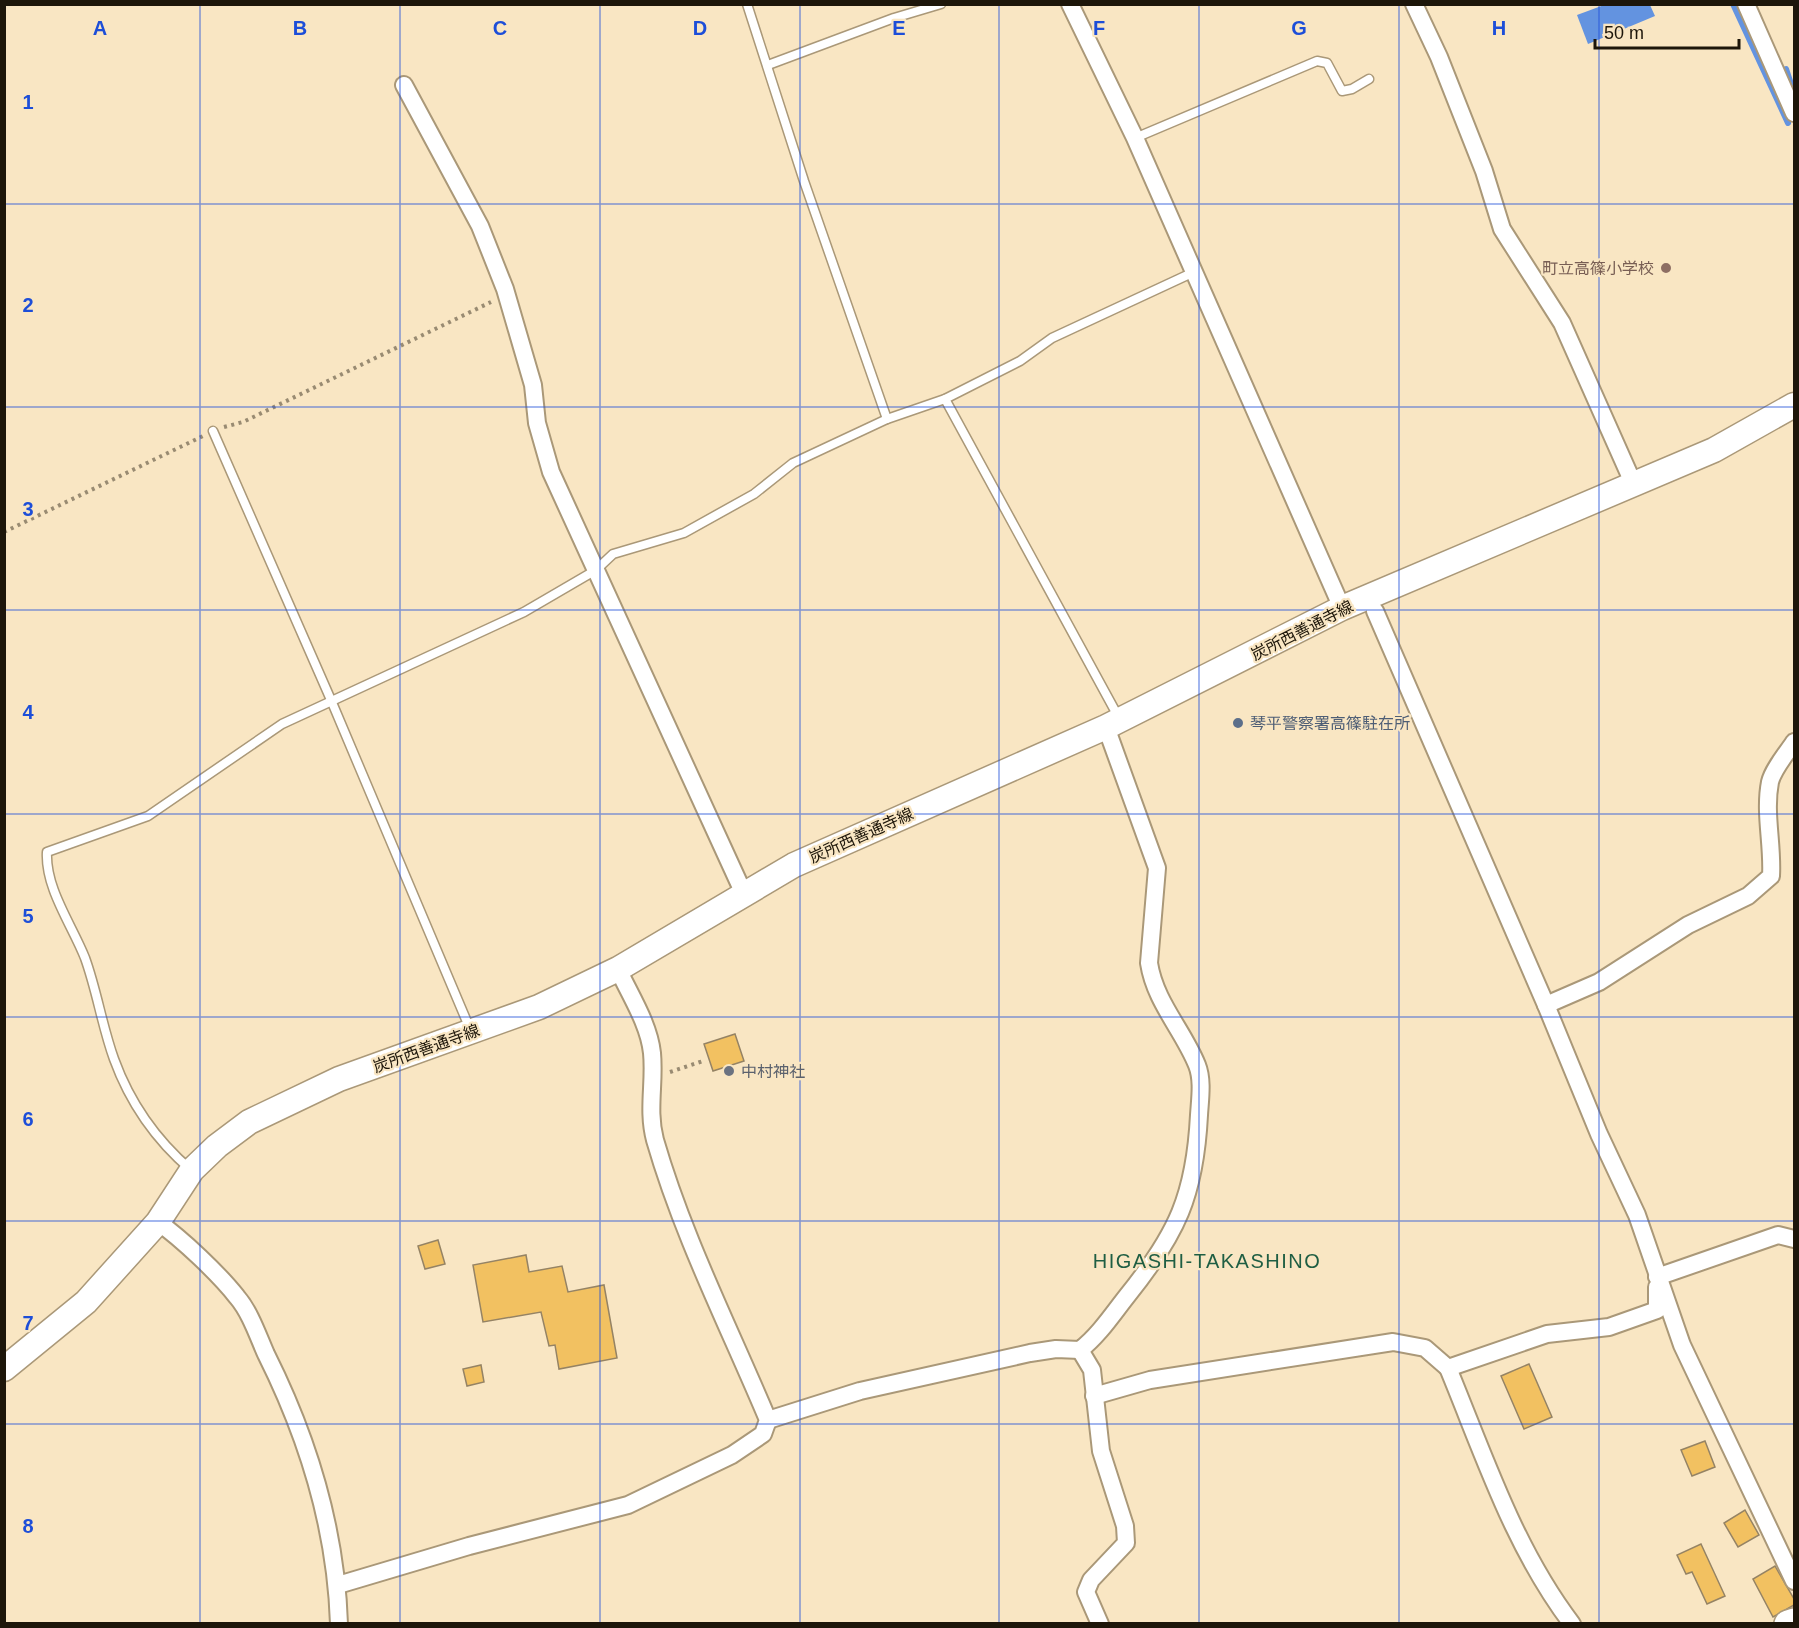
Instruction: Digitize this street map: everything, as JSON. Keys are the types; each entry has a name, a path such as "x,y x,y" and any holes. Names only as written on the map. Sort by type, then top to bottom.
{"main road":[{"name":"炭所西善通寺線","path":"4,1369 86,1302 158,1222 192,1170 216,1146 249,1122 339,1079 539,1007 618,969 794,865 1176,694 1342,608 1714,450 1794,405"},
{"path":"1788,1623 1794,1622"}],"street":[{"path":"1070,4 1135,138 1342,608"},
{"path":"1414,4 1448,77 1484,171 1502,229 1562,323 1634,485"},
{"path":"1746,4 1794,113"},
{"path":"404,85 480,226 496,268 533,385 537,423 551,472 744,894"},
{"path":"1375,611 1546,1005 1599,1134 1636,1215 1682,1345 1794,1581"},
{"path":"768,1420 860,1391 1030,1353 1080,1350 1115,1314 1153,1266 1166,1243 1189,1194 1197,1158 1198,1066 1151,978 1149,963 1157,868 1113,723"},
{"path":"1546,1005 1599,982 1688,925 1748,896 1771,876 1773,849 1768,814 1770,780 1794,742"},
{"path":"338,1585 469,1546 628,1505 732,1455 763,1434 768,1420 697,1258 654,1136 650,1107 652,1050 644,1022 618,969"},
{"path":"158,1222 238,1298 303,1436 315,1477 338,1585 339,1623"},
{"path":"1657,1277 1778,1235 1794,1239"},
{"path":"1448,1368 1539,1337 1609,1327 1657,1310 1657,1277"},
{"path":"1094,1396 1150,1380 1393,1342 1425,1348 1448,1368 1525,1552 1549,1593 1572,1623"},
{"path":"1080,1350 1092,1370 1101,1451 1125,1526 1126,1543 1091,1580 1086,1592 1100,1623"}],"lane":[{"path":"747,4 804,181 887,419"},
{"path":"768,65 894,18 941,4"},
{"path":"1135,138 1317,61 1327,63 1342,91 1352,89 1369,79"},
{"path":"192,1170 168,1150 148,1125 114,1060 86,960 46,869 47,852 148,816 282,724 524,612 596,570 612,554 684,533 754,494 793,463 887,419 945,399 1020,361 1052,338 1194,272"},
{"path":"945,399 1113,723"},
{"path":"213,431 331,700 471,1032"}],"path":[{"path":"4,532 213,431 243,422 492,301"},
{"path":"652,1077 703,1062"}],"water":[{"path":"1604,5 1650,5 1655,16 1588,44 1577,15"}],"building":[{"path":"735,1034 744,1061 713,1071 704,1044"},
{"path":"438,1240 445,1264 425,1269 418,1246"},
{"path":"526,1255 529,1272 562,1266 568,1292 604,1285 617,1358 559,1369 555,1345 549,1346 541,1312 483,1322 473,1265"},
{"path":"1529,1364 1552,1417 1524,1429 1501,1376"},
{"path":"481,1365 484,1382 467,1386 463,1369"},
{"path":"1705,1441 1715,1467 1692,1476 1681,1450"},
{"path":"1745,1510 1759,1535 1738,1547 1724,1523"},
{"path":"1701,1544 1725,1596 1707,1604 1692,1572 1686,1574 1677,1555"},
{"path":"1775,1566 1794,1599 1794,1605 1773,1617 1753,1579"}],"waterway":[{"path":"1733,4 1788,123"},
{"path":"1786,69 1794,93"}],"place":[{"name":"町立高篠小学校","path":"1666,268"},
{"name":"琴平警察署高篠駐在所","path":"1238,723"},
{"name":"中村神社","path":"729,1071"}],"district":[{"name":"HIGASHI-TAKASHINO","path":"1207,1261"}]}
